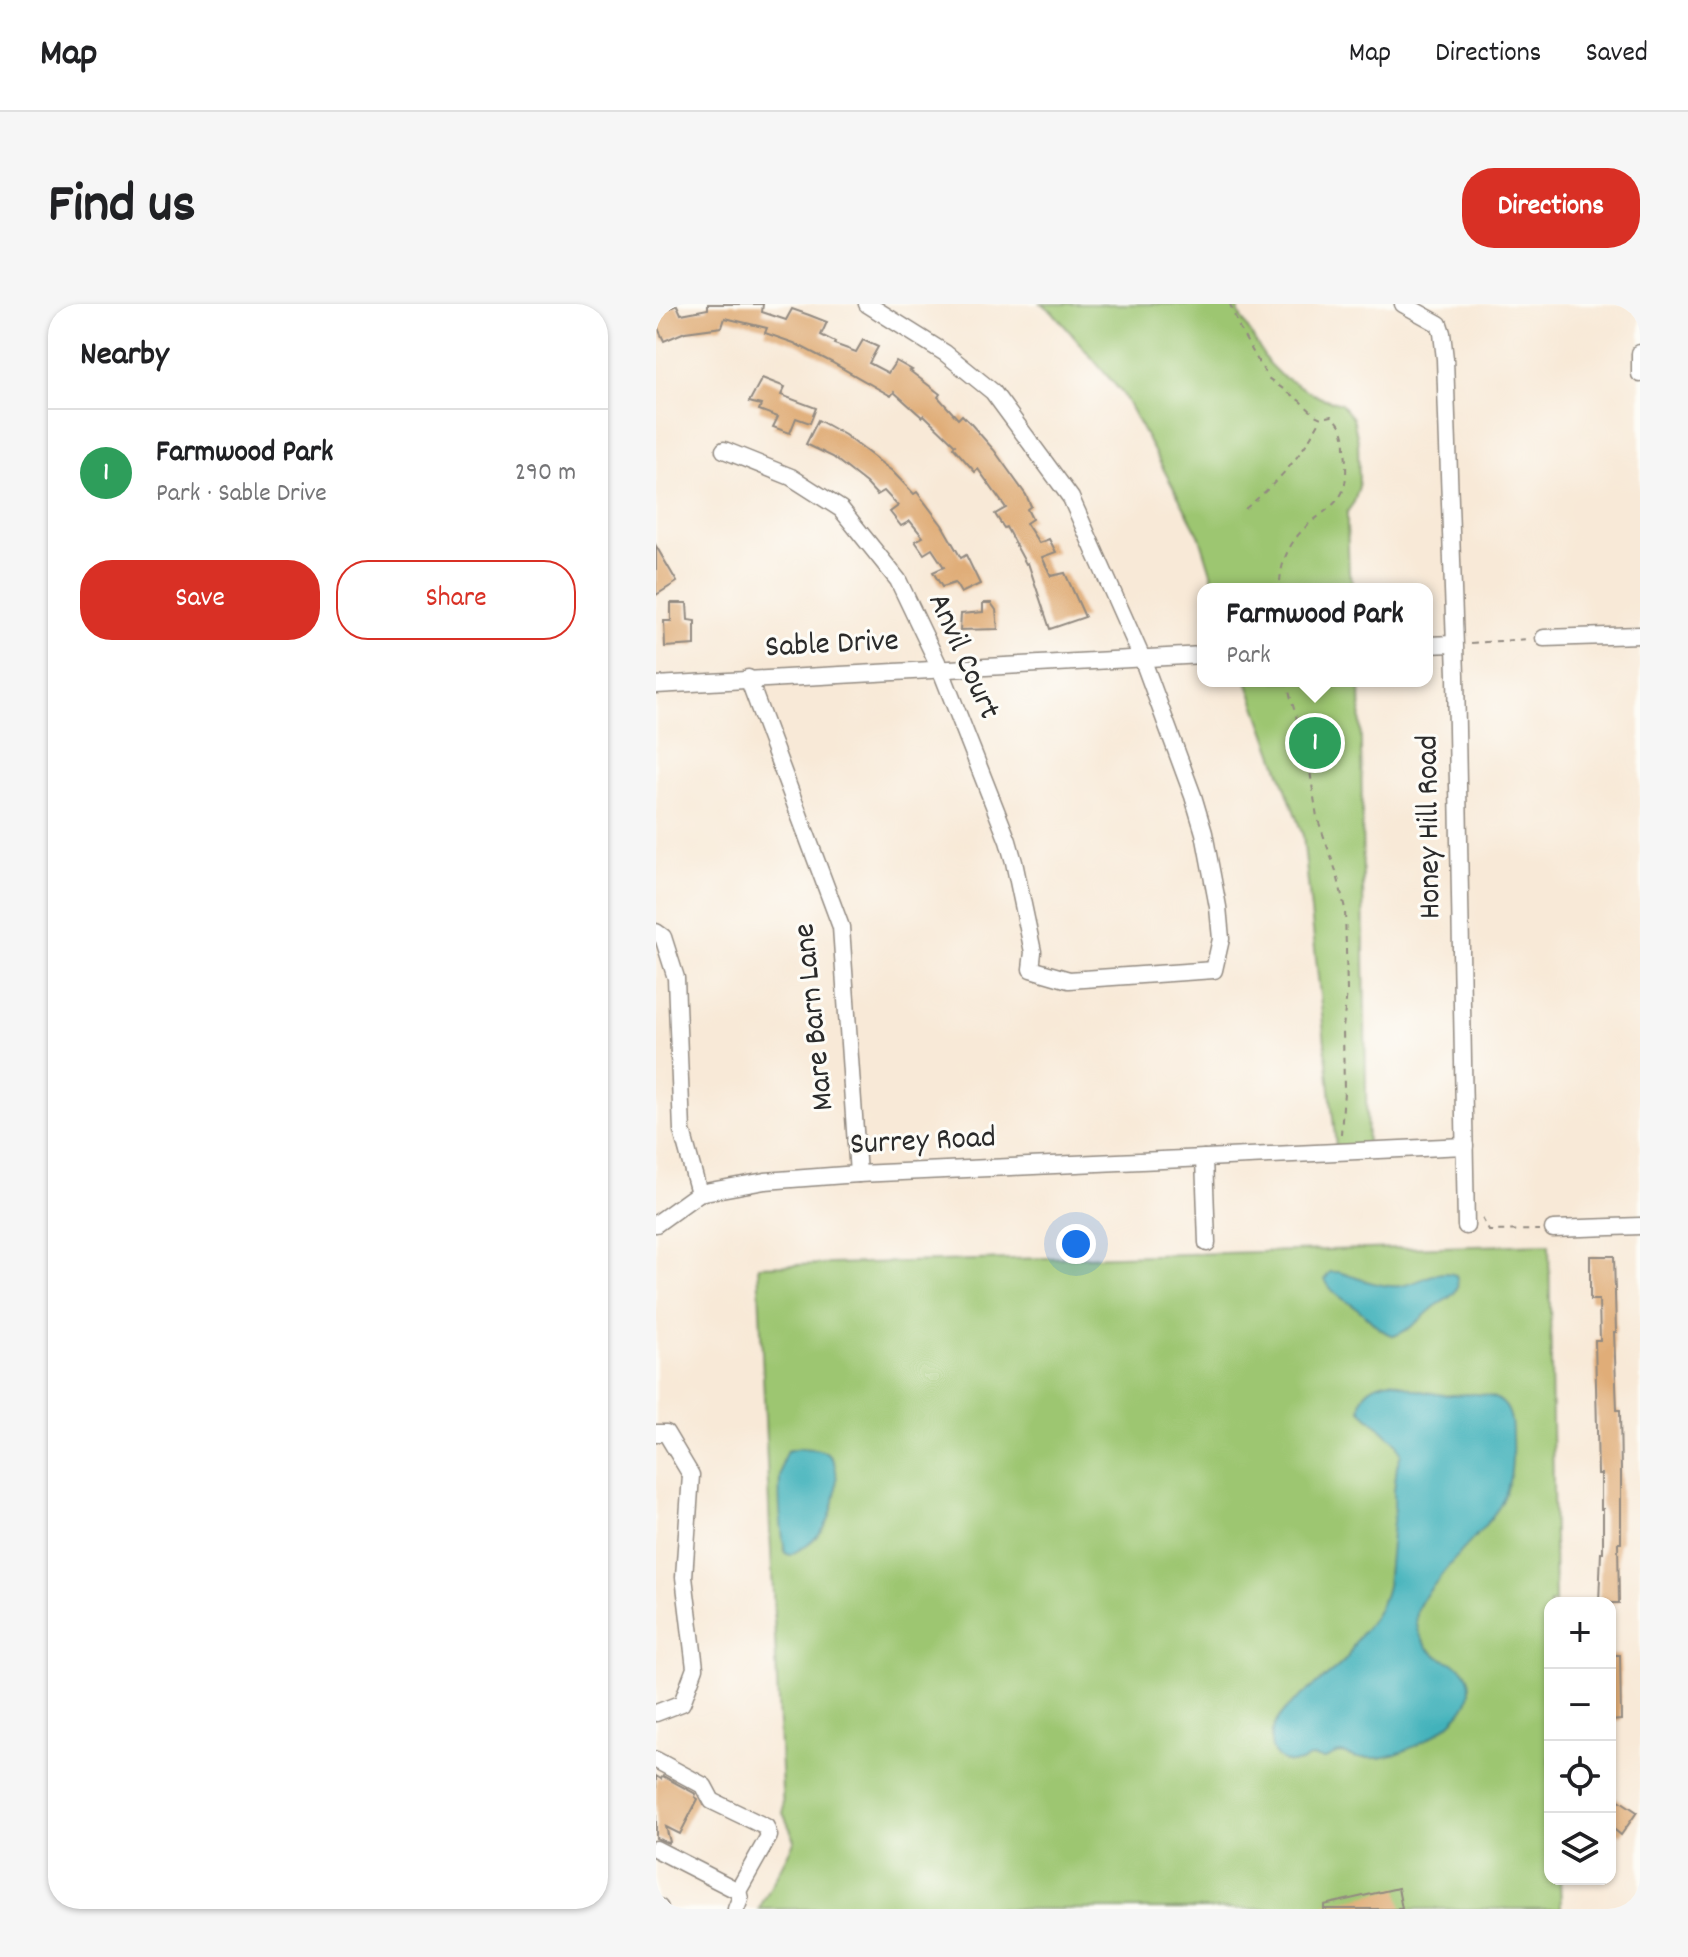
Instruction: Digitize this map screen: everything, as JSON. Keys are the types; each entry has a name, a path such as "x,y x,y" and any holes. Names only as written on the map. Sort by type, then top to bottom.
{"street":[{"path":"867,304 945,353 993,392 1071,498 1142,658"},
{"name":"Honey Hill Road","path":"1403,304 1439,324 1445,359 1466,1226"},
{"path":"1640,353 1640,374"},
{"name":"Anvil Court","path":"724,450 791,477 841,509 898,580 940,668 1011,851 1033,952 1031,969 1069,980 1214,970 1221,939 1204,833 1142,658"},
{"path":"1544,638 1640,635"},
{"path":"1433,645 1454,644"},
{"name":"Sable Drive","path":"656,685 1197,655"},
{"name":"Mare Barn Lane","path":"748,678 841,927 858,1174"},
{"path":"656,932 663,937 676,978 682,1131 699,1193"},
{"name":"Surrey Road","path":"656,1224 699,1193 765,1181 1465,1146"},
{"path":"1204,1158 1207,1243"},
{"path":"1553,1229 1640,1226"},
{"path":"656,1433 666,1433 691,1475 684,1571 695,1668 682,1703 656,1713"},
{"path":"656,1760 704,1786 712,1801 766,1827 769,1836 738,1891 740,1899 736,1909"},
{"path":"656,1849 738,1891"}],"path":[{"path":"1230,304 1239,328 1268,378 1321,418 1332,416 1344,431 1343,490 1336,502 1298,535 1288,549 1280,583"},
{"path":"1245,509 1298,458 1321,418"},
{"path":"1454,644 1544,638"},
{"path":"1288,687 1308,758 1317,817 1344,897 1347,991 1343,1028 1341,1134"},
{"path":"1479,1212 1489,1231 1553,1229"}],"green space":[{"path":"1042,304 1238,304 1239,314 1268,363 1280,375 1319,397 1341,404 1353,418 1358,441 1359,486 1347,512 1347,524 1349,573 1353,583 1214,583 1200,537 1123,394 1052,311"},
{"path":"1249,687 1360,687 1367,1154 1337,1156 1303,836"},
{"path":"1549,1244 1555,1597 1544,1597 1544,1885 1560,1885 1561,1909 759,1909 795,1840 783,1813 758,1266"}],"water":[{"path":"1330,1272 1392,1286 1408,1285 1435,1274 1448,1273 1456,1275 1458,1285 1451,1296 1394,1336 1335,1293 1325,1279"},
{"path":"1391,1381 1430,1393 1492,1397 1503,1403 1510,1418 1512,1463 1503,1499 1492,1517 1425,1596 1417,1613 1418,1628 1429,1649 1467,1674 1469,1697 1444,1728 1402,1752 1377,1758 1357,1758 1341,1753 1324,1759 1312,1757 1301,1762 1285,1762 1274,1752 1271,1742 1279,1718 1300,1696 1346,1659 1376,1614 1387,1586 1394,1491 1401,1454 1397,1443 1361,1410 1361,1403 1369,1389"},
{"path":"800,1448 820,1450 830,1456 836,1471 836,1492 824,1528 809,1543 790,1555 785,1553 782,1530 781,1473 787,1451"}],"building":[{"path":"708,304 763,304 762,312 786,320 792,309 827,322 821,335 834,344 856,352 863,340 878,347 869,363 888,373 896,361 912,370 940,394 938,397 958,419 962,415 971,424 1026,495 1031,506 1027,509 1032,519 1026,523 1039,543 1049,539 1056,552 1042,557 1051,576 1065,573 1085,617 1050,629 1028,563 995,514 1006,508 978,469 975,472 953,447 955,445 894,392 891,396 794,343 765,333 767,328 725,318 722,327 685,332 664,341 656,324 656,314 677,305 681,314 708,309"},
{"path":"762,378 785,387 781,395 816,408 810,423 796,418 790,433 773,427 778,417 759,410 761,405 749,402"},
{"path":"818,420 845,435 892,471 914,494 917,492 942,525 961,558 966,555 980,584 961,593 955,583 942,587 933,572 944,567 932,549 924,554 915,541 923,537 910,521 901,526 890,512 898,506 884,491 877,495 833,457 806,444"},
{"path":"656,546 677,582 656,595"},
{"path":"671,603 687,603 688,620 695,621 695,645 665,647 664,621 671,621"},
{"path":"983,603 991,603 996,610 998,629 960,630 961,614 983,612"},
{"path":"1590,1256 1614,1256 1614,1332 1621,1473 1619,1603 1616,1603 1616,1597 1599,1597 1603,1509 1601,1474 1598,1474 1595,1340 1600,1340 1599,1300 1590,1300"},
{"path":"1616,1655 1620,1655 1621,1720 1616,1720"},
{"path":"656,1776 661,1779 663,1776 696,1794 698,1799 680,1834 666,1827 668,1843 656,1838"},
{"path":"1616,1798 1637,1812 1621,1835 1616,1831"},
{"path":"1398,1888 1402,1909 1324,1909 1324,1905"}],"place":[{"name":"Farmwood Park","path":"1315,743"}]}
